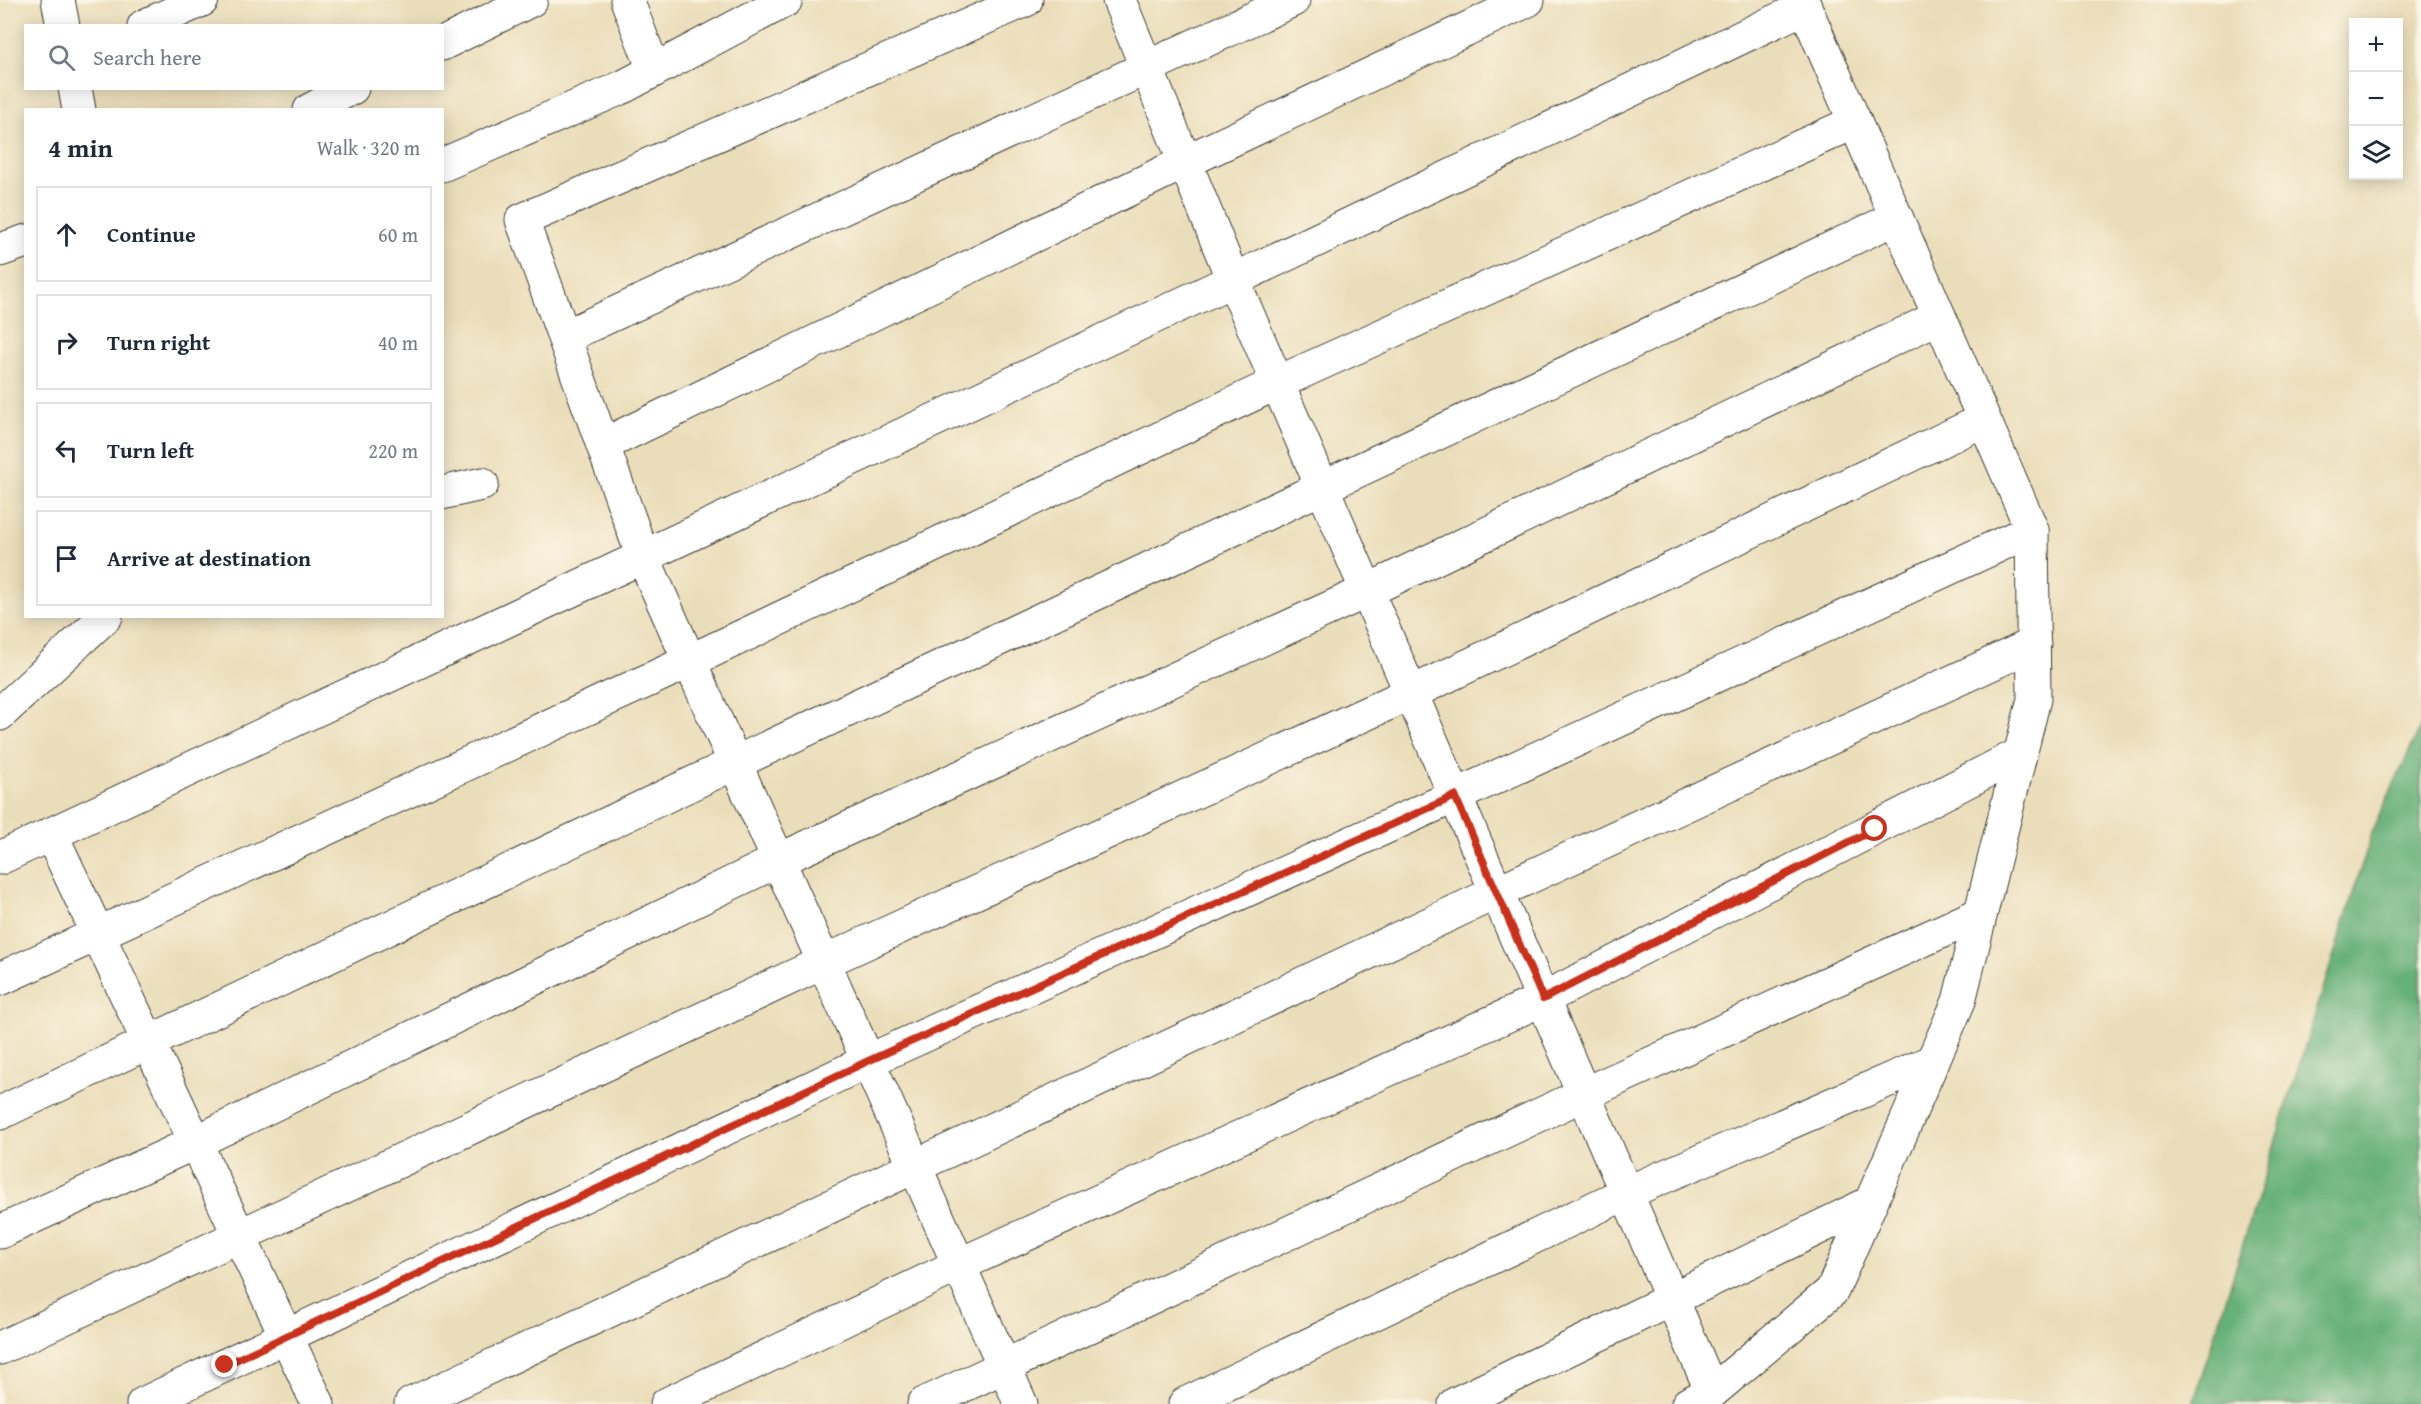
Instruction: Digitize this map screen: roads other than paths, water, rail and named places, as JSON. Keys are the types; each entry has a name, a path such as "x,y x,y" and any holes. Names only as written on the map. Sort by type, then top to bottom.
{"lane":[{"path":"58,0 63,24"},
{"path":"148,24 202,0"},
{"path":"444,43 531,0"},
{"path":"627,0 654,70"},
{"path":"444,164 623,87 786,0"},
{"path":"1022,1404 643,557 522,220 1026,0"},
{"path":"0,858 1233,280 1803,4 2032,531 2034,699 1959,1001 1832,1291 1700,1398 1672,1300 1233,280 1119,0"},
{"path":"564,337 1293,0"},
{"path":"603,445 1185,162 1528,0"},
{"path":"75,90 79,108"},
{"path":"314,108 348,90"},
{"path":"0,979 690,661 1277,383 1855,122"},
{"path":"0,1113 735,763 1896,218"},
{"path":"0,250 24,242"},
{"path":"0,1232 196,1142 779,860 1367,591 1939,317"},
{"path":"0,1348 824,962 1411,693 1984,420"},
{"path":"444,493 482,484"},
{"path":"143,1404 868,1061 1455,796 2032,531"},
{"path":"0,714 104,618"},
{"path":"411,1404 1497,892 2034,644"},
{"path":"667,1404 959,1266 1543,999 2020,754"},
{"path":"51,834 318,1404"},
{"path":"924,1404 1584,1094 1980,914"},
{"path":"1185,1404 1626,1193 1933,1061"},
{"path":"1455,1404 1870,1203"}]}
